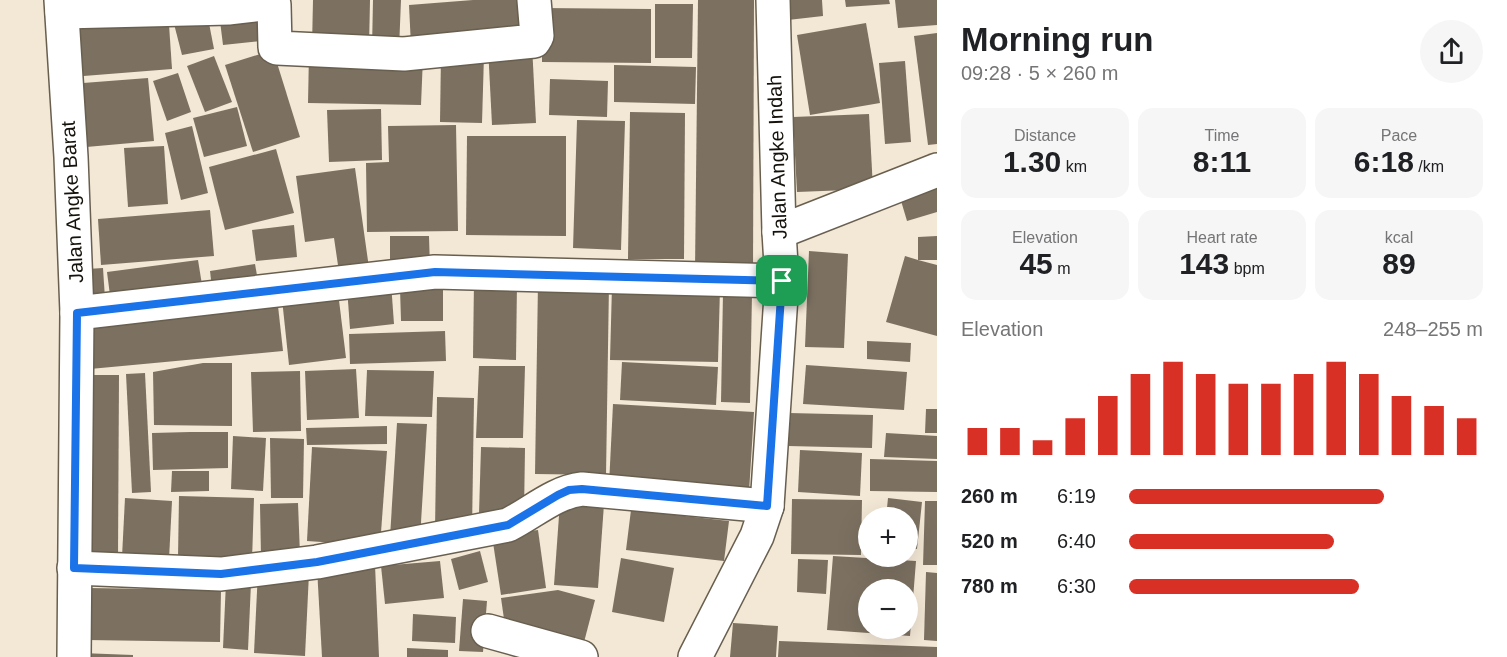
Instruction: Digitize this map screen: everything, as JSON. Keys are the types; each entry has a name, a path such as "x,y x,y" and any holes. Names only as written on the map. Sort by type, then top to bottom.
{"street":[{"path":"62,6 230,8 270,3 274,5 275,47 277,48 404,54 534,41 537,36 534,0"},
{"name":"Jalan Angke Indah","path":"695,657 758,536 767,506 782,281 773,0"},
{"name":"Jalan Angke Barat","path":"62,6 77,313 74,657"},
{"path":"779,232 937,170"},
{"path":"77,313 435,272 782,281"},
{"path":"74,568 221,574 317,562 508,525 569,490 582,489 767,506"},
{"path":"488,631 581,657"}],"building":[{"path":"313,0 370,0 369,47 312,46"},
{"path":"373,0 401,0 399,49 372,48"},
{"path":"473,0 528,0 530,37 411,46 409,5"},
{"path":"698,0 754,0 753,271 695,271"},
{"path":"786,0 822,0 823,16 788,20"},
{"path":"845,0 889,0 890,4 846,7"},
{"path":"895,0 937,0 937,25 898,28"},
{"path":"655,4 693,4 692,58 655,58"},
{"path":"265,7 269,40 223,45 219,13"},
{"path":"542,8 651,9 651,63 542,62"},
{"path":"168,10 172,69 71,77 67,18"},
{"path":"207,13 214,49 182,55 173,20"},
{"path":"866,23 880,103 810,115 797,35"},
{"path":"937,33 937,144 928,145 914,36"},
{"path":"532,45 536,123 492,125 488,47"},
{"path":"273,50 300,137 253,152 225,65"},
{"path":"309,54 423,57 421,105 308,103"},
{"path":"441,54 484,55 482,123 440,122"},
{"path":"214,56 232,102 205,112 187,66"},
{"path":"905,61 911,142 885,144 879,63"},
{"path":"614,65 696,67 695,104 614,102"},
{"path":"178,73 191,112 167,121 153,81"},
{"path":"148,78 154,141 75,148 70,84"},
{"path":"550,79 608,81 607,117 549,115"},
{"path":"237,107 247,146 204,157 193,118"},
{"path":"381,109 382,160 329,162 327,110"},
{"path":"630,112 685,113 684,259 628,259"},
{"path":"869,114 873,189 797,192 793,117"},
{"path":"577,120 625,121 621,250 573,248"},
{"path":"456,125 458,231 367,232 366,163 389,162 388,126"},
{"path":"192,126 208,193 181,200 165,133"},
{"path":"467,136 566,136 566,236 466,235"},
{"path":"164,146 168,204 128,207 124,148"},
{"path":"276,149 294,213 225,230 209,167"},
{"path":"355,168 369,268 339,272 334,238 305,242 296,176"},
{"path":"937,183 937,212 907,221 899,194"},
{"path":"210,210 214,256 101,265 98,219"},
{"path":"294,225 297,257 256,261 252,230"},
{"path":"390,236 429,236 430,269 390,269"},
{"path":"937,236 937,260 918,260 918,237"},
{"path":"809,251 848,254 844,348 805,347"},
{"path":"905,256 937,265 937,336 886,322"},
{"path":"198,260 203,291 111,303 107,272"},
{"path":"255,264 258,281 212,288 210,271"},
{"path":"103,268 105,299 90,300 87,269"},
{"path":"474,280 517,282 516,360 473,358"},
{"path":"391,283 394,324 350,329 347,287"},
{"path":"538,283 609,283 606,475 535,474"},
{"path":"612,286 720,288 718,362 610,360"},
{"path":"443,287 443,321 401,321 400,288"},
{"path":"338,292 346,358 289,365 282,299"},
{"path":"723,293 752,293 750,403 721,402"},
{"path":"277,297 283,351 90,369 86,318"},
{"path":"445,331 446,361 350,364 349,334"},
{"path":"867,341 911,343 910,362 867,359"},
{"path":"622,362 718,367 716,405 620,400"},
{"path":"203,363 232,363 232,426 154,425 153,372"},
{"path":"806,365 907,372 904,410 803,404"},
{"path":"479,366 525,366 523,438 476,438"},
{"path":"356,369 359,418 307,420 305,371"},
{"path":"367,370 434,371 432,417 365,416"},
{"path":"300,371 301,431 253,432 251,372"},
{"path":"145,373 151,492 132,493 126,374"},
{"path":"81,375 119,375 118,557 80,557"},
{"path":"437,397 474,398 472,531 435,530"},
{"path":"613,404 754,412 749,492 609,485"},
{"path":"926,409 937,409 937,433 925,433"},
{"path":"789,413 873,415 872,448 788,446"},
{"path":"397,423 427,424 420,539 390,537"},
{"path":"387,426 387,444 307,445 306,428"},
{"path":"228,432 228,468 153,470 152,433"},
{"path":"886,433 937,436 937,459 884,457"},
{"path":"233,436 266,438 263,491 231,489"},
{"path":"270,438 304,439 303,498 271,498"},
{"path":"312,447 387,451 380,546 307,541"},
{"path":"481,447 525,448 524,514 479,514"},
{"path":"800,450 862,453 860,496 798,492"},
{"path":"870,459 937,461 937,492 870,491"},
{"path":"172,471 209,471 209,491 171,492"},
{"path":"179,496 254,498 252,561 178,558"},
{"path":"125,498 172,501 169,559 122,557"},
{"path":"888,498 922,502 918,540 918,507 887,507"},
{"path":"792,499 862,500 862,507 858,507 858,555 791,554"},
{"path":"925,501 937,501 937,565 923,565"},
{"path":"560,502 604,504 598,588 554,585"},
{"path":"298,503 300,555 261,556 260,504"},
{"path":"631,510 729,521 724,561 626,550"},
{"path":"538,530 546,588 501,595 492,536"},
{"path":"480,551 488,582 459,590 451,559"},
{"path":"833,556 858,558 858,567 916,567 915,579 858,579 858,632 827,630"},
{"path":"621,558 674,568 664,622 612,612"},
{"path":"798,559 828,560 826,594 797,592"},
{"path":"440,561 444,598 385,604 381,566"},
{"path":"375,565 379,657 322,657 317,568"},
{"path":"258,571 309,573 305,656 254,653"},
{"path":"926,572 937,573 937,641 924,640"},
{"path":"226,582 251,583 248,650 223,648"},
{"path":"88,588 221,590 220,642 87,640"},
{"path":"558,590 595,600 583,646 505,626 501,598"},
{"path":"463,599 487,601 483,652 459,651"},
{"path":"413,614 456,617 455,643 412,641"},
{"path":"733,623 778,626 776,657 730,657"},
{"path":"779,641 937,647 937,657 778,657"},
{"path":"407,648 448,650 448,657 407,657"},
{"path":"81,653 133,655 133,657 81,657"}],"route":[{"path":"435,272 782,281 767,506 582,489 569,490 508,525 317,562 221,574 74,568 77,313 435,272"}]}
